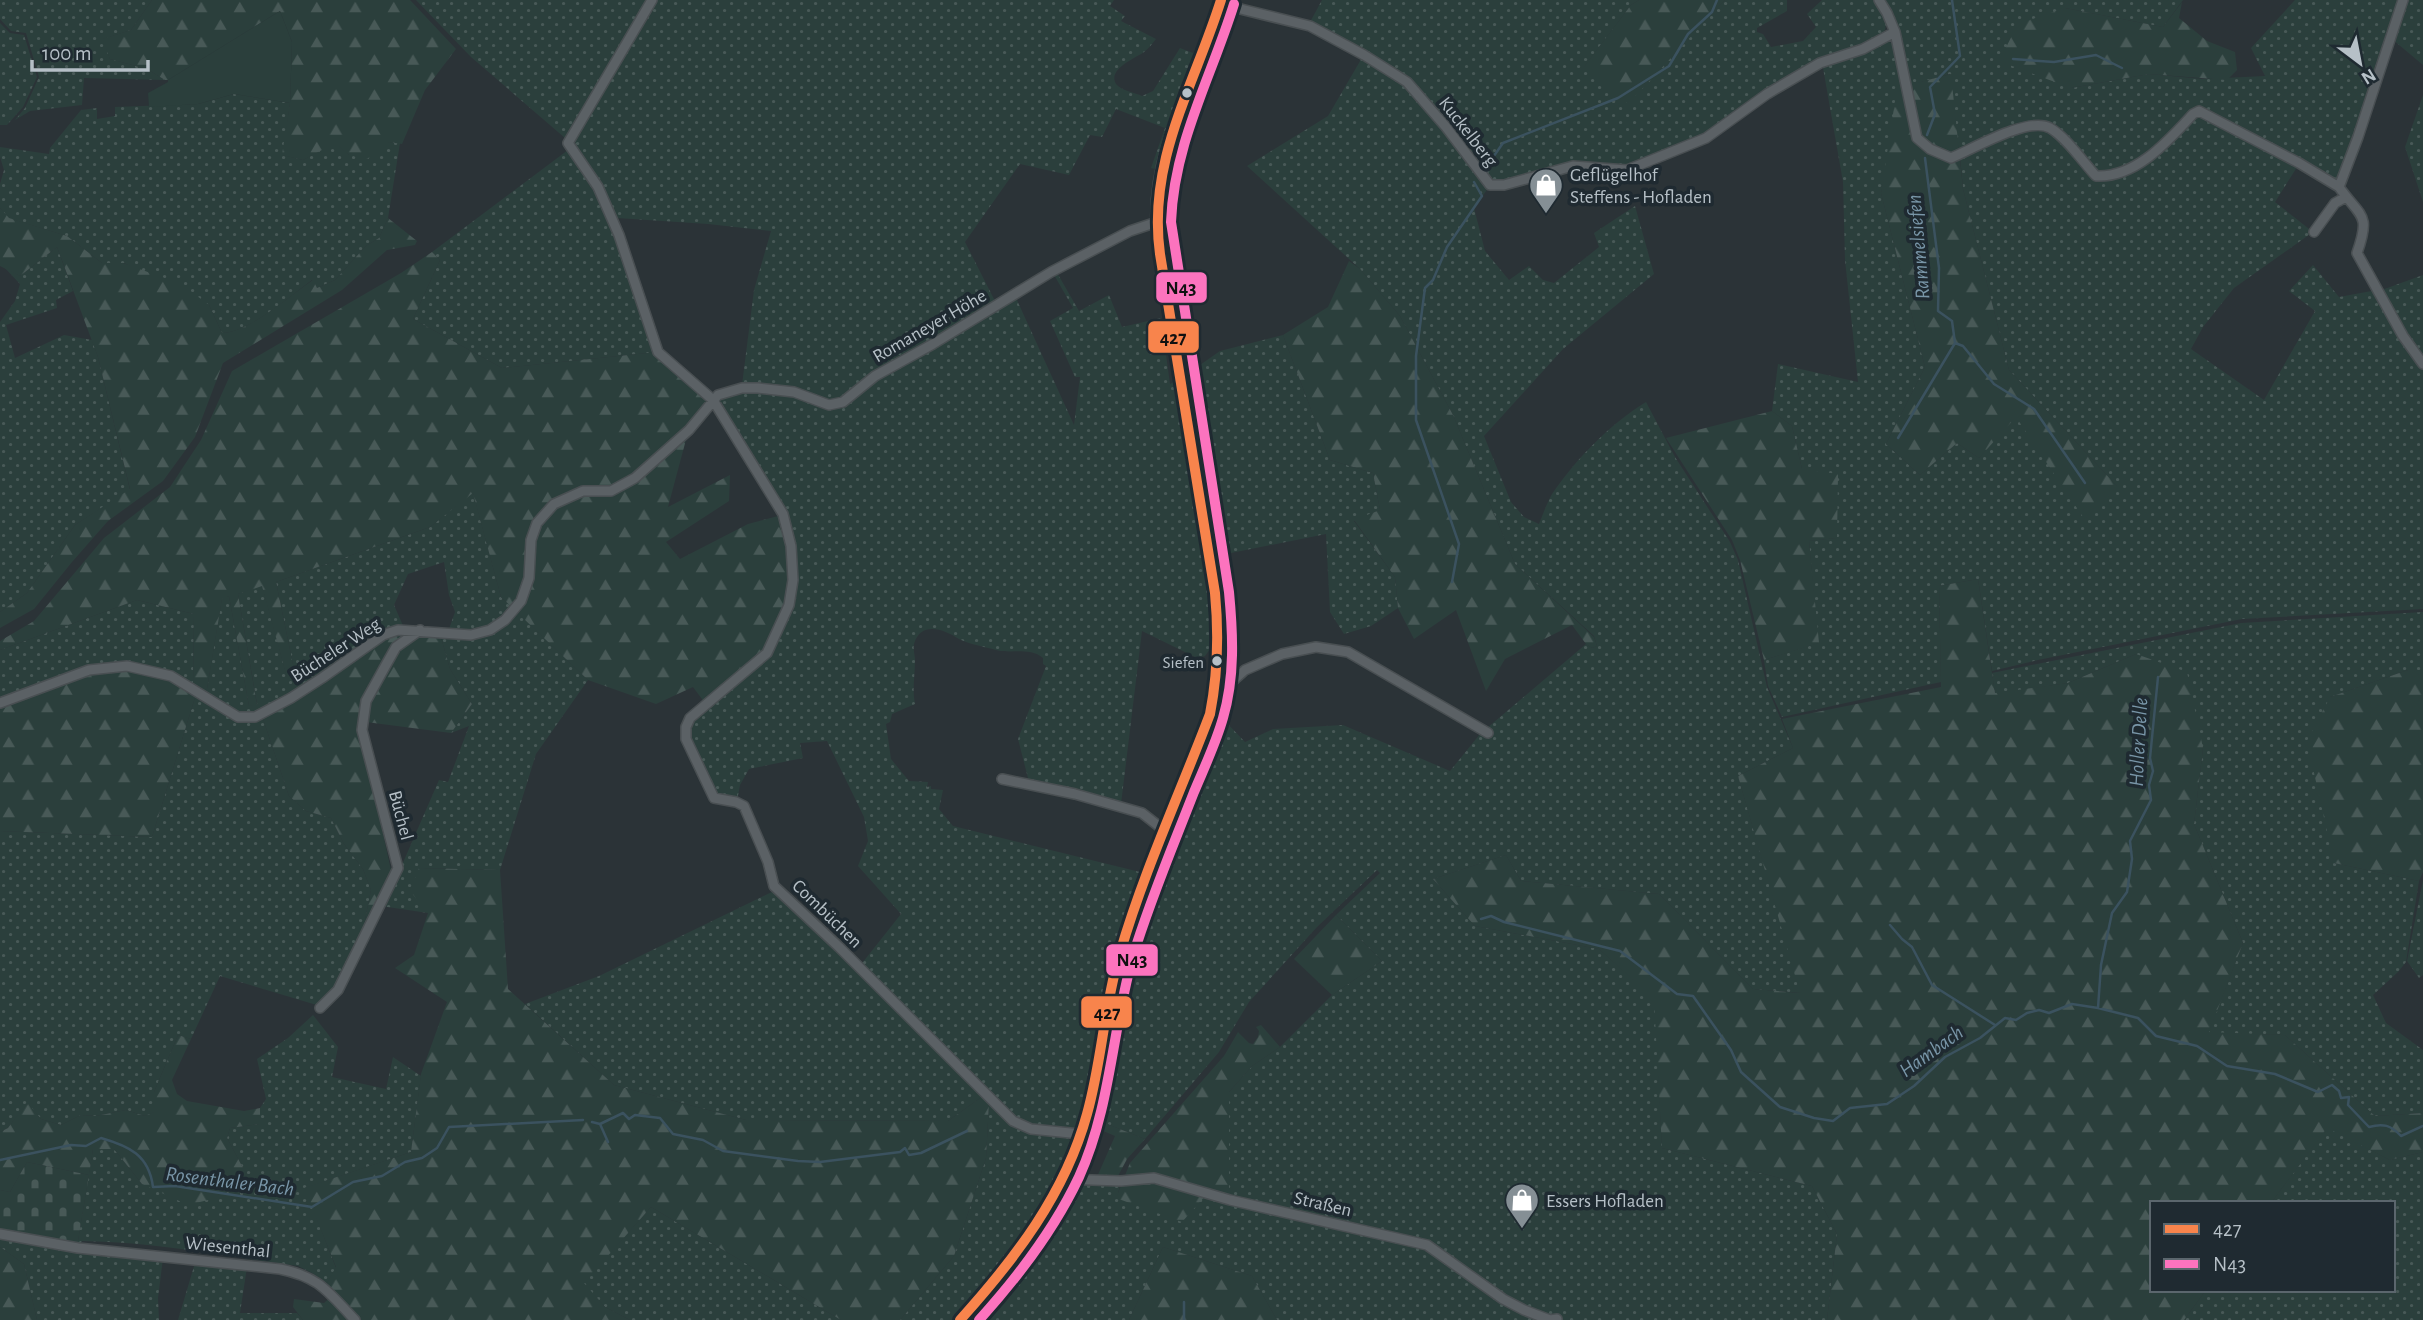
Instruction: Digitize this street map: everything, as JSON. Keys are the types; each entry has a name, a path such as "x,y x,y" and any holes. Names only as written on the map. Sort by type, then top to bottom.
{"main road":[{"path":"960,1320 1006,1269 1047,1209 1063,1179 1080,1134 1119,954 1140,891 1210,713 1217,686 1220,659 1219,608 1179,378 1157,222 1159,190 1171,132 1207,44 1220,2"}],"street":[{"path":"652,0 568,143 597,187 614,223 659,352 713,400"},
{"path":"1879,0 1888,13 1895,32 1917,138 1930,149 1951,158 2005,133 2040,125 2050,128 2060,137 2096,176 2110,177 2161,148 2199,111 2339,187 2363,219 2365,230 2357,253 2403,336 2423,364"},
{"path":"2339,187 2358,138 2403,0"},
{"name":"Kuckelberg","path":"1220,2 1310,26 1407,82 1446,127 1490,185 1504,185 1573,166 1627,170 1706,138 1767,94 1820,63 1863,49 1895,32"},
{"path":"2314,232 2335,203 2346,197"},
{"name":"Romaneyer Höhe","path":"713,400 727,391 758,388 794,392 829,405 843,402 875,376 1051,272 1130,231 1157,222"},
{"name":"Bücheler Weg","path":"0,703 89,670 127,666 172,676 238,717 255,717 323,678 383,635 398,629 471,635 490,630 505,620 522,601 529,578 531,540 537,523 554,504 583,491 611,491 635,478 689,430 713,400"},
{"name":"Combüchen","path":"713,400 783,514 791,545 793,580 789,605 767,653 690,718 686,727 686,739 714,798 744,806 768,862 774,886 1013,1121 1031,1129 1080,1134"},
{"name":"Büchel","path":"320,1008 338,990 398,868 362,730 366,701 387,663 396,648 420,630"},
{"path":"1217,686 1228,685 1245,670 1282,654 1316,647 1348,652 1488,733"},
{"path":"1002,779 1075,794 1142,813 1165,831"},
{"name":"Straßen","path":"1063,1179 1121,1181 1154,1178 1230,1200 1427,1245 1503,1299 1550,1320 1557,1319"},
{"name":"Wiesenthal","path":"0,1234 78,1248 301,1273 332,1294 355,1320"}],"green space":[{"path":"0,0 152,0 131,30 103,39 110,59 147,69 165,80 84,78 82,105 30,111 15,120 25,108 39,77 26,33 11,31 0,19"},
{"path":"152,0 410,0 456,49 425,90 402,144 389,142 367,159 349,155 335,143 303,160 282,155 290,103 292,42 280,11 165,80 147,69 110,59 102,39 131,30"},
{"path":"416,0 649,0 565,138 471,57"},
{"path":"654,0 1114,0 1110,6 1125,16 1121,21 1156,39 1115,74 1114,79 1118,86 1142,96 1153,91 1180,48 1193,53 1197,50 1179,90 1155,169 1151,168 1165,128 1116,109 1102,137 1090,135 1069,175 1020,164 965,242 996,303 845,398 832,401 742,385 754,290 771,231 617,218 599,182 574,146"},
{"path":"1322,0 1639,0 1631,5 1584,67 1691,35 1725,0 1787,0 1787,11 1757,28 1757,32 1763,34 1771,47 1803,41 1816,27 1807,14 1822,0 1877,0 1887,19 1885,30 1875,40 1839,54 1705,137 1625,170 1572,164 1503,183 1489,182 1405,83 1309,24"},
{"path":"1639,0 1725,0 1628,104 1583,68 1631,5"},
{"path":"1882,0 2183,0 2163,27 2065,8 2071,88 2149,74 2204,79 2265,76 2251,48 2295,0 2400,0 2338,185 2200,110 2160,147 2109,175 2097,175 2041,124 1959,153 1950,74 1907,86"},
{"path":"2405,0 2423,0 2423,65 2392,39"},
{"path":"2182,2 2179,18 2207,41 2235,52 2237,70 2227,80 2149,74 2071,88 1999,61 2018,24 2065,8 2163,27"},
{"path":"280,11 292,42 290,103 234,94 198,104 149,107 148,93"},
{"path":"0,23 10,33 24,35 37,77 23,107 7,125 0,125"},
{"path":"1886,41 1894,44 1904,86 1881,193 1925,367 1886,444 1920,475 1957,443 1979,458 2015,416 2117,486 2009,370 1963,189 1960,156 2018,130 2049,129 2095,177 2144,161 2199,112 2299,164 2275,202 2313,232 2234,288 2203,327 2191,349 2264,400 2315,311 2289,291 2313,265 2339,297 2377,290 2423,367 2423,609 2242,619 1992,671 1978,579 1939,586 1941,682 1782,717 1768,686 1764,660 1818,643 1809,541 1836,538 1802,469 1792,426 1772,411 1778,364 1858,382 1845,260 1843,182 1822,62"},
{"path":"1363,56 1403,85 1444,129 1489,187 1474,208 1485,251 1509,280 1529,266 1543,280 1554,283 1599,247 1594,233 1635,206 1654,274 1563,349 1484,436 1511,502 1524,517 1539,524 1552,494 1583,455 1620,421 1646,402 1675,457 1730,542 1738,560 1767,687 1793,748 1738,776 1801,993 1753,989 1659,894 1521,881 1506,855 1433,879 1475,926 1599,949 1655,999 1662,1148 1812,1186 1837,1234 1827,1320 1277,1320 1252,1276 1163,1247 1129,1320 968,1320 1022,1255 1069,1184 1095,1186 1121,1181 1117,1198 1229,1195 1229,1092 1252,1066 1280,1047 1332,995 1382,961 1336,915 1380,873 1377,870 1317,927 1249,1002 1219,1052 1145,1139 1092,1118 1125,954 1169,835 1223,719 1245,742 1273,729 1343,725 1450,771 1480,734 1586,644 1592,648 1597,646 1594,636 1515,564 1453,415 1400,316 1360,269 1247,166 1328,116"},
{"path":"1951,74 1963,189 2009,370 2117,486 2083,517 2016,417 1979,458 1957,443 1920,475 1886,444 1925,367 1881,193 1897,88"},
{"path":"234,94 290,103 283,155 303,160 335,142 349,155 389,142 400,143 388,218 379,238 366,246 335,280 317,288 312,280 245,327 222,333 209,305 124,263 102,263 67,236 8,218 0,208 0,184 4,170 0,147 49,154 50,148 81,110 97,108 97,119 115,116 115,107 198,104"},
{"path":"2423,95 2423,202 2405,147"},
{"path":"568,150 604,208 657,352 502,368 413,319 440,260 432,252"},
{"path":"0,208 9,218 67,236 102,263 123,263 181,284 209,305 222,333 245,327 313,280 317,288 335,280 366,246 379,238 388,218 417,241 415,245 387,250 342,290 223,363 195,437 163,481 108,521 34,609 0,628 0,612 27,593 75,525 130,489 98,357 57,247 20,276 0,266"},
{"path":"57,247 73,291 56,300 57,308 6,325 15,358 64,335 92,340 130,490 75,525 27,593 0,612 0,322 15,301 20,284 4,267 20,276"},
{"path":"432,252 440,260 413,319 502,368 657,352 709,402 691,421 668,507 730,475 729,501 666,542 680,559 748,524 782,515 790,546 788,604 764,653 705,703 693,687 656,704 588,680 501,597 473,493 430,527 276,582 295,674 287,678 262,586 238,594 257,705 249,706 229,596 222,599 206,695 193,687 194,614 137,600 0,650 0,641 34,621 104,538 170,487 201,440 232,371 401,273"},
{"path":"1349,261 1360,269 1400,316 1453,415 1515,564 1594,637 1597,646 1592,648 1586,644 1572,625 1505,659 1486,691 1456,610 1414,639 1398,608 1395,577 1354,520 1380,510 1373,473 1330,460 1283,335 1328,307"},
{"path":"1056,271 1079,311 1109,295 1122,327 1161,318 1170,384 1177,380 1214,607 1213,645 1205,656 1197,658 1142,631 1121,804 1029,782 1018,739 1046,666 1043,664 1043,658 1038,655 996,650 967,642 940,630 928,629 917,637 914,646 915,704 892,714 890,722 886,724 891,759 909,781 928,782 927,787 943,790 939,809 953,826 1140,872 1139,888 1077,1128 1030,1127 1012,1118 859,967 901,914 858,866 868,841 864,817 827,741 800,743 803,758 749,769 740,785 737,801 715,797 688,739 691,719 707,705 784,514 711,402 743,392 794,394 837,407 865,386 1016,298 1074,425 1080,377 1075,377 1050,321 1073,308 1053,273"},
{"path":"2423,275 2423,362 2379,291"},
{"path":"1283,335 1330,460 1373,473 1380,510 1354,521 1395,577 1398,608 1371,626 1344,634 1330,612 1326,534 1216,556 1180,379 1220,351"},
{"path":"1772,411 1792,426 1802,469 1838,474 1837,538 1809,541 1819,643 1764,660 1740,560 1732,540 1666,438"},
{"path":"473,492 501,597 514,609 505,619 471,634 448,632 455,612 449,595 444,562 408,574 394,605 404,628 260,713 239,716 206,695 222,598 229,596 249,706 257,704 238,594 262,585 287,677 295,674 276,582 430,527"},
{"path":"1978,579 1995,693 2068,683 2136,654 2187,672 2203,748 2194,824 2243,943 2209,1032 2285,1035 2375,1116 2423,1113 2423,1152 2390,1160 2327,1128 2272,1201 2150,1201 2150,1292 2205,1292 2184,1320 1827,1320 1837,1234 1812,1186 1662,1148 1654,999 1599,949 1475,926 1433,879 1506,855 1521,881 1659,894 1753,989 1800,993 1738,776 1793,748 1782,719 1941,687 1939,586"},
{"path":"137,600 194,614 193,687 0,701 0,650"},
{"path":"515,610 588,680 536,754 500,870 419,868 428,913 381,906 395,881 439,780 448,782 469,726 451,733 472,704 450,669 440,634 471,636"},
{"path":"2423,612 2423,670 2408,670 2330,697 2334,863 2419,881 2406,962 2373,995 2386,1023 2423,1050 2423,1113 2375,1116 2285,1035 2208,1033 2243,943 2194,824 2203,748 2136,654 2068,683 1995,694 1992,673 2241,623"},
{"path":"407,632 366,704 360,730 393,879 361,940 371,890 363,869 344,844 331,818 306,811 289,796 262,716 385,637"},
{"path":"411,632 440,634 450,669 472,704 451,733 366,722 370,704"},
{"path":"126,667 147,670 197,691 152,837 0,831 0,705 89,672"},
{"path":"2408,670 2423,670 2423,872 2419,881 2334,863 2307,741 2330,697"},
{"path":"197,691 238,719 262,716 289,796 306,811 331,818 344,844 363,869 371,890 361,940 337,989 320,1006 220,976 191,1039 178,1035 154,1092 155,1112 145,1116 126,1110 96,1116 81,1115 61,1125 41,1119 27,1103 8,1128 0,1132 0,831 152,837"},
{"path":"419,868 500,870 508,989 614,1085 746,1120 948,1121 983,1096 989,1102 986,1158 954,1256 900,1320 841,1320 651,1207 584,1283 605,1307 630,1320 303,1320 293,1307 294,1299 324,1303 334,1294 327,1283 336,1267 304,1188 411,1152 421,1074 447,1002 395,968 414,955 428,913 410,891"},
{"path":"2423,880 2423,975 2419,978 2407,961"},
{"path":"776,890 983,1096 948,1121 746,1120 614,1085 525,1004 599,976"},
{"path":"1336,915 1382,961 1332,995 1294,959"},
{"path":"313,1015 338,1047 332,1077 386,1089 393,1057 421,1076 411,1152 305,1188 336,1268 327,1283 298,1266 217,1254 109,1242 82,1241 77,1247 93,1149 114,1149 142,1184 243,1168 227,1138 230,1128 259,1124 260,1108 266,1099 257,1059 288,1038"},
{"path":"1261,1025 1280,1047 1252,1066 1229,1092 1229,1196 1207,1194 1182,1222 1116,1198 1130,1163 1224,1056 1238,1032 1253,1044 1258,1037 1259,1031 1256,1027"},
{"path":"178,1035 191,1039 172,1080 177,1094 187,1101 244,1111 260,1108 260,1124 230,1128 227,1138 243,1168 224,1196 188,1205 142,1184 114,1149 93,1149 89,1175 27,1162 10,1192 0,1190 0,1132 8,1128 27,1102 41,1119 61,1125 81,1115 96,1116 126,1110 145,1116 154,1112 154,1092"},
{"path":"989,1102 1009,1121 1067,1137 1072,1143 1042,1208 1001,1267 954,1320 900,1320 954,1256 986,1158"},
{"path":"1092,1118 1145,1139 1127,1159 1118,1176 1097,1177 1115,1136 1101,1130 1081,1177 1071,1175"},
{"path":"2327,1127 2390,1160 2423,1152 2423,1320 2184,1320 2205,1292 2395,1292 2395,1201 2272,1201"},
{"path":"27,1162 89,1175 77,1247 0,1232 0,1190 10,1192"},
{"path":"651,1207 841,1320 630,1320 605,1307 583,1283"},
{"path":"0,1236 163,1258 158,1298 159,1320 37,1320 24,1264 0,1247"},
{"path":"0,1247 24,1264 37,1320 0,1320"},
{"path":"1163,1247 1252,1276 1277,1320 1129,1320"},
{"path":"195,1263 247,1267 240,1313 297,1313 303,1320 178,1320"}],"waterway":[{"path":"1489,163 1503,143 1618,98 1669,66 1688,34 1712,12 1717,0"},
{"name":"Rammelsiefen","path":"1927,135 1935,114 1930,87 1960,56 1952,0"},
{"path":"2013,59 2054,62 2096,55 2122,68"},
{"name":"Rammelsiefen","path":"1898,438 1955,343 1952,321 1938,311 1939,268 1925,158"},
{"path":"1452,582 1459,544 1416,420 1416,356 1425,288 1433,280 1447,247 1482,196 1474,182"},
{"path":"1955,343 1963,346 1994,384 2034,409 2085,483"},
{"name":"Holler Delle","path":"2098,1008 2101,965 2112,913 2127,892 2132,859 2130,841 2151,800 2149,785 2153,771 2150,758 2158,677"},
{"name":"Hambach","path":"1481,919 1491,916 1504,922 1620,951 1677,994 1693,996 1731,1050 1741,1072 1780,1107 1814,1118 1833,1121 1850,1108 1887,1104 1914,1086 1945,1057 1980,1038 2005,1018 2016,1020 2027,1013 2039,1010 2049,1013 2072,1004 2138,1018 2156,1036 2197,1046 2227,1066 2275,1074 2318,1092 2332,1085 2339,1091 2341,1098 2349,1097 2348,1105 2369,1127 2386,1126 2401,1136 2423,1126"},
{"path":"1890,925 1912,947 1932,985 1995,1025"},
{"name":"Rosenthaler Bach","path":"592,1122 600,1124 623,1113 629,1119 635,1115 660,1118 673,1134 703,1140 723,1151 820,1162 900,1152 905,1148 909,1155 921,1153 967,1131"},
{"name":"Rosenthaler Bach","path":"0,1160 71,1145 86,1146 101,1138 136,1154 147,1167 153,1187 175,1186 312,1207 353,1182 382,1176 405,1162 422,1158 437,1148 449,1127 583,1120"},
{"path":"600,1124 608,1142"},
{"path":"1184,1302 1184,1320"}],"transit line":[{"name":"427","path":"960,1320 1019,1249 1066,1171 1092,1094 1120,953 1151,862 1210,714 1217,654 1215,593 1160,254 1158,220 1166,155 1221,0"},
{"name":"N43","path":"979,1320 1008,1287 1058,1216 1090,1150 1105,1096 1133,956 1162,873 1217,737 1227,703 1232,655 1229,592 1171,222 1174,193 1186,138 1234,4"}],"place":[{"name":"Geflügelhof Steffens - Hofladen","path":"1546,215"},
{"name":"Siefen","path":"1217,661"},
{"name":"Essers Hofladen","path":"1522,1230"}]}
